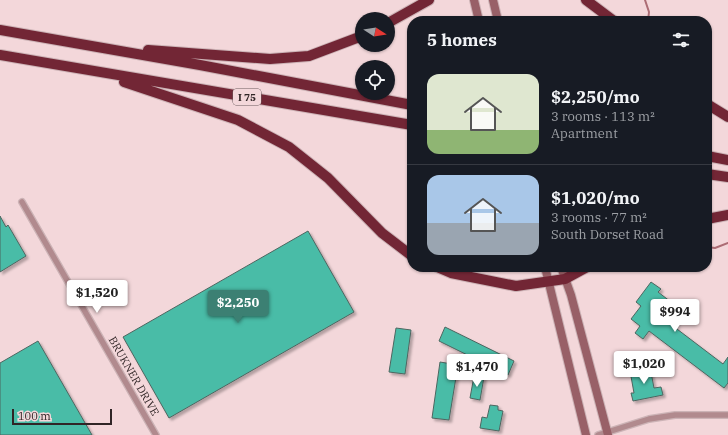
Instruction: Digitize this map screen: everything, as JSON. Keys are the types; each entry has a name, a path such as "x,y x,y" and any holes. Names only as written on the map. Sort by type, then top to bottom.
{"highway":[{"path":"395,19 429,0"},
{"path":"586,0 607,16"},
{"name":"I 75","path":"0,30 407,105"},
{"path":"86,45 270,59 309,56 355,39"},
{"name":"I 75","path":"0,55 407,124"},
{"path":"82,69 144,88 238,120 289,147 328,178 382,232 407,252"},
{"path":"712,107 728,117"},
{"path":"712,157 728,160"},
{"path":"712,175 728,177"},
{"path":"712,218 728,215"},
{"path":"449,272 516,286 565,279 578,272"}],"main road":[{"path":"474,0 478,16"},
{"path":"493,0 497,16"},
{"path":"546,272 586,435"},
{"path":"563,272 571,295 607,434"}],"street":[{"name":"BRUKNER DRIVE","path":"22,202 156,435"},
{"path":"598,435 607,434 649,419 675,415 728,415"}],"building":[{"path":"0,216 6,227 8,225 26,256 0,272"},
{"path":"308,231 354,312 169,418 123,337"},
{"path":"651,282 661,289 658,292 684,312 673,326 723,364 728,357 728,383 724,388 649,331 643,339 635,333 640,326 631,319 641,306 636,302"},
{"path":"445,327 514,361 508,375 439,341"},
{"path":"396,328 411,330 405,374 389,372"},
{"path":"38,341 92,435 0,435 0,363"},
{"path":"440,362 458,365 449,420 432,418"},
{"path":"650,367 654,388 661,387 663,395 633,401 631,393 634,393 630,371"},
{"path":"474,376 484,377 480,400 470,398"},
{"path":"490,405 498,406 498,410 503,411 499,431 480,428 482,417 487,418"}],"waterway":[{"path":"645,0 649,12 649,16"},
{"path":"712,248 728,243"}]}
